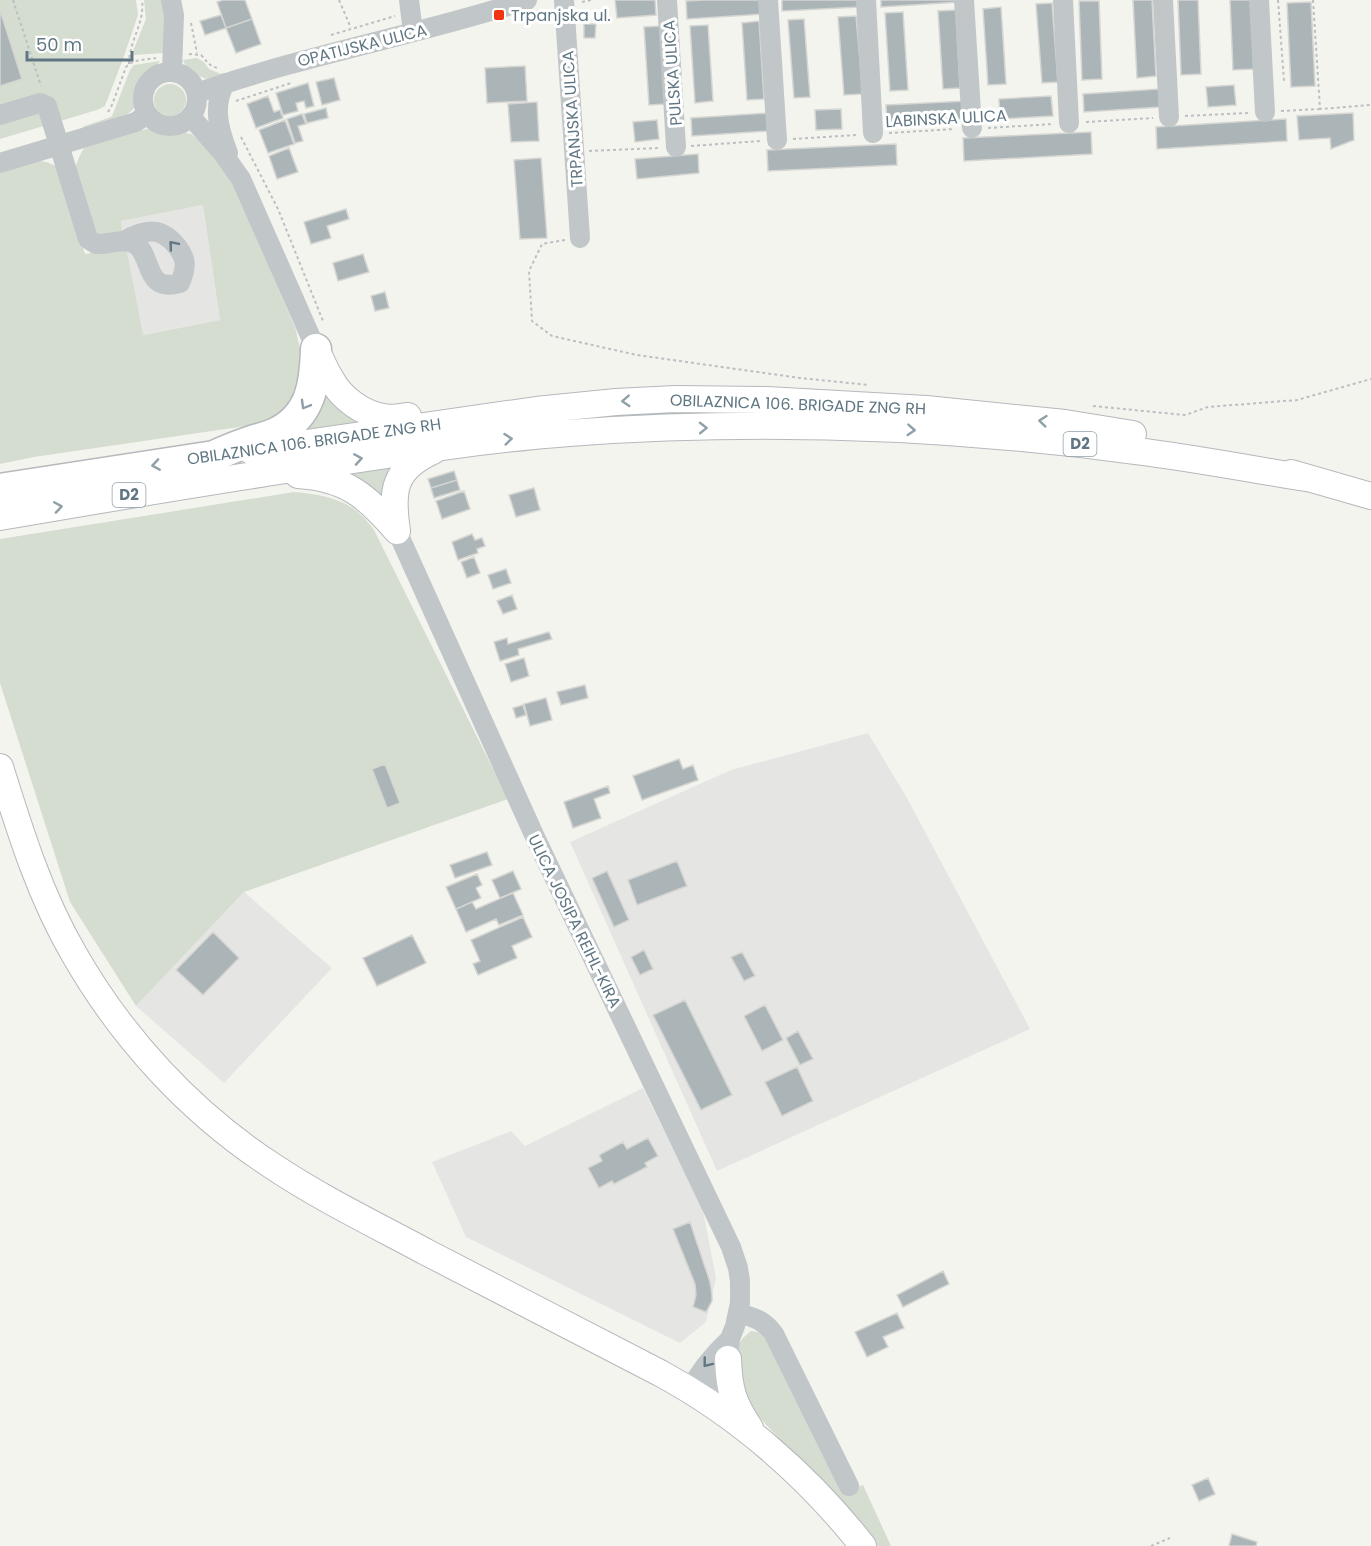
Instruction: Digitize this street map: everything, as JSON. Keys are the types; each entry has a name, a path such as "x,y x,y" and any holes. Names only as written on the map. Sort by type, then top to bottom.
{"highway":[{"path":"214,456 274,434 287,427 301,413 313,384 320,336"},
{"name":"OBILAZNICA 106. BRIGADE ZNG RH","path":"0,489 214,456"}],"main road":[{"path":"320,336 331,381 353,404 384,418 441,413 467,419"},
{"name":"OBILAZNICA 106. BRIGADE ZNG RH","path":"214,456 467,419 593,404 675,399 767,400 926,408 1065,423 1219,452 1371,496"},
{"name":"OBILAZNICA 106. BRIGADE ZNG RH","path":"0,517 450,445 632,429 853,426 1020,438 1137,451 1306,478"},
{"path":"397,531 393,501 398,480 421,456 450,445"},
{"path":"259,474 305,475 338,483 366,498 397,531"},
{"path":"0,767 30,860 53,914 74,954 94,987 130,1037 188,1100 218,1126 291,1178 690,1390 734,1420 799,1475 823,1498 863,1546"},
{"path":"729,1349 729,1382 733,1397 738,1410 759,1440"}],"street":[{"path":"171,0 174,15 173,64 149,82 143,97 147,114 158,124 166,126 181,124 196,108 195,86 173,64"},
{"path":"408,0 413,32"},
{"name":"OPATIJSKA ULICA","path":"197,93 270,69 475,17 527,0"},
{"name":"TRPANJSKA ULICA","path":"564,0 580,238"},
{"name":"PULSKA ULICA","path":"667,0 676,147"},
{"path":"768,0 777,140"},
{"path":"866,0 873,133"},
{"path":"964,0 972,128"},
{"path":"1063,0 1069,123"},
{"path":"1163,0 1168,117"},
{"path":"1259,0 1265,112"},
{"path":"225,83 218,98 217,115 233,167"},
{"path":"0,115 35,104 44,104 49,109 88,239 96,244 124,241"},
{"path":"0,163 136,122 147,114"},
{"path":"190,117 233,167 320,336"},
{"name":"ULICA JOSIPA REIHL-KIRA","path":"397,531 535,837 731,1247 740,1281 739,1314 729,1349 721,1374 714,1384 699,1392 690,1390"},
{"path":"739,1314 768,1325 774,1334 849,1486"}],"path":[{"path":"13,0 44,104"},
{"path":"129,64 129,55 141,23 142,0"},
{"path":"339,0 351,28"},
{"path":"1278,0 1284,81"},
{"path":"1313,0 1320,109"},
{"path":"191,21 197,53 213,67"},
{"path":"108,112 126,67 133,61 173,64 197,53"},
{"path":"231,105 236,101"},
{"name":"LABINSKA ULICA","path":"574,152 1371,105"},
{"path":"242,138 278,209 320,336"},
{"path":"580,238 542,244 529,271 532,321 552,336 637,356 879,386"},
{"path":"1094,406 1185,415 1208,407 1297,400 1371,379"},
{"path":"1151,1546 1170,1538"}],"shaded area":[{"path":"0,0 136,0 138,15 105,106 0,139"},
{"path":"144,0 162,0 166,24 164,53 134,55 133,51 146,19"},
{"path":"197,58 221,76 206,79 188,71 183,60"},
{"path":"160,61 141,82 132,110 121,118 82,127 112,116 134,65"},
{"path":"170,84 181,89 186,100 181,111 170,116 159,111 154,100 159,89"},
{"path":"146,129 191,134 206,146 233,182 296,330 301,360 294,392 286,406 276,416 253,425 0,464 0,171 40,161 54,165 60,171 85,254 126,247 143,335 220,320 203,205 121,221 123,236 97,236 75,168 79,157 84,148"},
{"path":"203,205 220,320 142,335 121,221"},
{"path":"320,382 376,421 289,433"},
{"path":"410,457 389,511 327,474"},
{"path":"294,492 321,496 347,505 363,517 374,530 508,799 244,892 136,1006 70,902 0,683 0,539"},
{"path":"868,733 907,798 1030,1029 717,1171 570,842 731,770"},
{"path":"244,892 332,968 224,1083 136,1006"},
{"path":"643,1088 703,1210 716,1278 706,1322 680,1343 466,1237 432,1162 511,1131 525,1146"},
{"path":"751,1331 764,1334 844,1492 863,1485 891,1546 878,1546 839,1499 746,1403 736,1348"}],"building":[{"path":"245,0 252,19 226,28 217,2"},
{"path":"615,0 655,0 656,15 617,18"},
{"path":"764,0 765,14 687,19 686,1"},
{"path":"782,0 859,0 860,7 782,11"},
{"path":"881,0 959,0 959,2 881,7"},
{"path":"1133,0 1152,0 1156,76 1137,78"},
{"path":"1178,0 1198,0 1201,74 1181,75"},
{"path":"1230,0 1252,0 1254,69 1233,70"},
{"path":"1079,1 1099,1 1102,79 1082,80"},
{"path":"1311,2 1315,86 1291,87 1287,3"},
{"path":"1052,3 1058,82 1042,83 1036,4"},
{"path":"1001,7 1006,84 988,85 983,9"},
{"path":"0,10 22,79 0,86"},
{"path":"956,10 960,88 943,89 938,11"},
{"path":"903,12 908,90 890,91 885,13"},
{"path":"221,15 226,28 205,35 200,21"},
{"path":"856,16 863,94 844,95 838,17"},
{"path":"252,19 261,44 236,53 226,28"},
{"path":"804,19 810,97 794,98 788,20"},
{"path":"759,21 764,99 747,100 742,23"},
{"path":"584,24 596,24 595,38 584,38"},
{"path":"708,25 713,101 695,103 690,26"},
{"path":"661,26 666,104 649,105 644,27"},
{"path":"525,66 527,101 487,103 485,68"},
{"path":"334,78 340,100 322,105 316,82"},
{"path":"308,83 314,106 306,108 304,101 296,103 298,111 283,115 276,93"},
{"path":"1234,85 1236,105 1208,107 1206,87"},
{"path":"1160,89 1161,107 1084,112 1083,94"},
{"path":"268,96 274,112 280,110 283,118 256,128 247,104"},
{"path":"1051,96 1053,116 1000,119 999,99"},
{"path":"967,101 968,119 887,123 886,105"},
{"path":"537,102 539,141 511,142 508,104"},
{"path":"326,108 328,118 307,123 304,114"},
{"path":"841,109 842,129 816,130 815,110"},
{"path":"768,113 769,131 692,136 691,118"},
{"path":"1353,113 1354,140 1331,149 1330,138 1299,140 1297,116"},
{"path":"302,114 306,124 298,126 303,141 295,143 287,119"},
{"path":"1286,119 1287,141 1157,149 1156,127"},
{"path":"285,120 294,144 268,153 259,130"},
{"path":"657,120 659,139 635,142 633,122"},
{"path":"1091,132 1092,154 964,161 963,138"},
{"path":"896,144 897,165 768,171 767,150"},
{"path":"289,148 298,172 277,179 269,156"},
{"path":"698,154 699,173 637,179 635,159"},
{"path":"541,158 547,238 520,239 514,160"},
{"path":"346,209 349,219 327,226 331,238 311,244 304,222"},
{"path":"363,254 369,272 338,281 333,263"},
{"path":"385,292 389,308 375,311 371,296"},
{"path":"454,471 457,480 431,488 428,479"},
{"path":"457,480 460,490 434,498 431,488"},
{"path":"534,488 540,510 516,517 509,495"},
{"path":"464,491 470,509 442,519 436,501"},
{"path":"472,534 475,540 482,538 485,546 477,549 478,553 458,560 452,542"},
{"path":"474,557 480,573 467,578 461,562"},
{"path":"506,569 511,583 493,589 488,575"},
{"path":"512,595 517,609 503,614 497,601"},
{"path":"549,632 552,639 518,649 519,655 500,661 494,642 507,638 508,644"},
{"path":"524,658 529,676 511,682 505,664"},
{"path":"585,685 588,698 561,705 557,692"},
{"path":"546,698 552,720 530,726 524,704"},
{"path":"523,705 526,715 516,718 513,708"},
{"path":"679,759 683,769 693,765 698,780 642,800 633,776"},
{"path":"385,764 400,803 387,808 372,769"},
{"path":"608,786 610,793 594,799 601,818 573,828 564,802"},
{"path":"487,852 492,865 455,878 450,865"},
{"path":"677,861 687,886 637,905 628,880"},
{"path":"513,871 521,889 500,898 492,880"},
{"path":"607,871 629,920 614,927 592,878"},
{"path":"477,874 482,885 476,888 481,898 456,909 446,887"},
{"path":"513,893 523,915 499,925 496,919 466,932 456,909 472,902 476,909"},
{"path":"523,917 532,937 512,946 517,958 478,975 473,964 480,961 471,940"},
{"path":"213,932 239,958 203,995 176,970"},
{"path":"412,935 426,963 377,986 363,958"},
{"path":"644,950 653,969 640,975 631,957"},
{"path":"742,952 755,976 744,981 731,957"},
{"path":"685,1000 732,1095 701,1110 653,1015"},
{"path":"765,1005 783,1040 762,1051 744,1016"},
{"path":"798,1031 813,1059 800,1065 786,1038"},
{"path":"797,1067 813,1101 782,1116 765,1082"},
{"path":"648,1138 658,1156 645,1163 647,1167 614,1184 612,1181 599,1188 588,1168 602,1161 599,1155 623,1142 627,1149"},
{"path":"690,1222 710,1282 712,1301 706,1312 693,1307 696,1295 695,1284 673,1229"},
{"path":"943,1271 949,1284 903,1307 897,1295"},
{"path":"897,1313 904,1328 883,1337 888,1347 867,1357 855,1332"},
{"path":"1208,1478 1215,1494 1199,1501 1192,1485"},
{"path":"1232,1534 1257,1542 1256,1546 1229,1546"}],"place":[{"name":"Trpanjska ul.","path":"499,15"}]}
